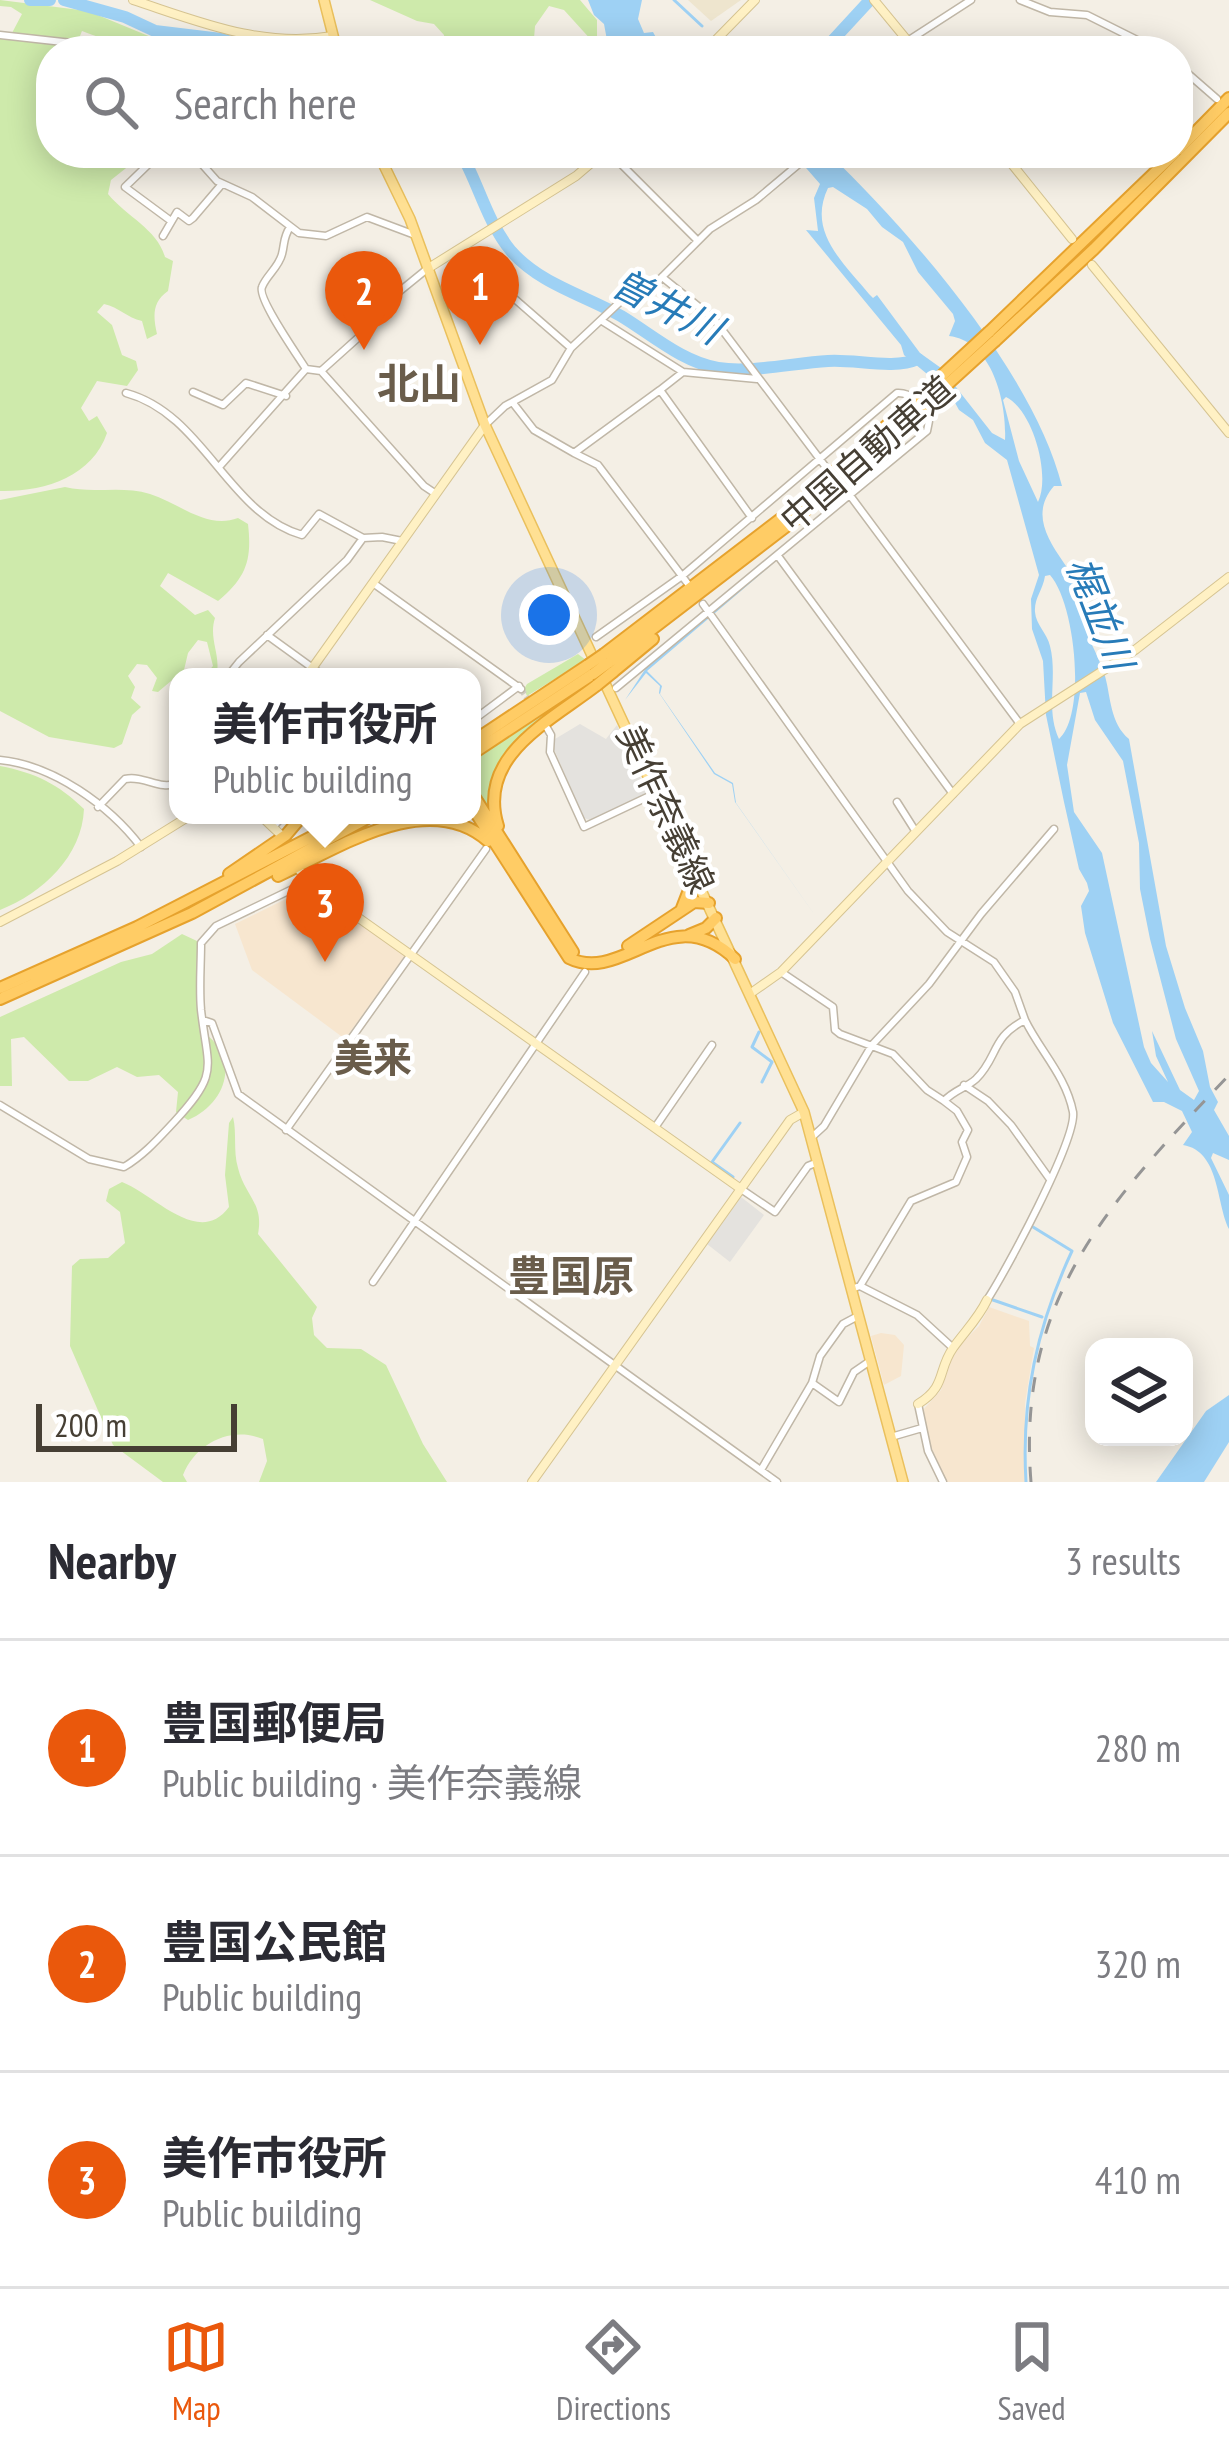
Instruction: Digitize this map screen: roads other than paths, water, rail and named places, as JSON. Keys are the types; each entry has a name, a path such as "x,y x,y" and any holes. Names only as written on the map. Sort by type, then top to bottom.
{"highway":[{"name":"中国自動車道","path":"1193,133 1223,98"},
{"name":"中国自動車道","path":"1193,149 1229,113"},
{"name":"中国自動車道","path":"992,337 1161,168"},
{"name":"中国自動車道","path":"608,663 732,570 1094,249 1174,168"},
{"name":"中国自動車道","path":"481,748 593,675 914,408"},
{"path":"502,838 491,803 501,766 608,663"},
{"name":"中国自動車道","path":"481,737 593,675"},
{"path":"481,806 564,941 583,958 595,960 633,944 682,908 694,902 709,903"},
{"path":"481,822 559,946 580,964 594,965 689,935 716,918"},
{"path":"137,927 245,865 295,824"},
{"path":"0,988 137,927 337,824"},
{"path":"0,999 208,904 356,824"},
{"path":"208,904 225,903 370,834 406,824"},
{"path":"466,824 502,856"},
{"path":"682,908 689,890 690,864"},
{"path":"689,935 719,944 735,958"}],"main road":[{"path":"324,0 333,36"},
{"name":"美作奈義線","path":"385,168 416,235 485,425 804,1112 855,1288 858,1316 903,1482"}],"street":[{"path":"133,0 245,36"},
{"path":"719,36 754,0"},
{"path":"913,36 970,0"},
{"path":"1020,0 1050,13 1087,15 1129,36"},
{"path":"875,2 904,36"},
{"path":"0,35 36,39"},
{"path":"1193,76 1223,98"},
{"path":"145,168 125,187 172,221"},
{"path":"207,168 222,184 252,197 290,227 310,236 326,236 368,217 416,235"},
{"path":"321,370 360,336 363,322 427,269 587,168"},
{"path":"623,168 698,241"},
{"path":"312,668 485,425 512,401 552,380 572,348 617,306 662,277 727,216 756,200 794,168"},
{"path":"1015,168 1072,239"},
{"path":"164,236 177,212 193,218 222,184"},
{"path":"290,227 280,260 260,297 306,369"},
{"path":"452,255 572,348"},
{"path":"1093,265 1229,433"},
{"path":"662,277 714,320 829,470"},
{"path":"346,300 363,322"},
{"path":"604,320 683,372 756,378"},
{"path":"219,467 286,396 292,382 306,369 321,370 436,494"},
{"path":"574,453 683,372"},
{"path":"193,392 223,405 246,383 286,396"},
{"path":"660,390 752,518"},
{"path":"126,392 182,423 256,509 278,527 302,535 319,514 363,538 402,541"},
{"path":"596,637 685,580 897,393 911,395 917,402 929,422 927,431 616,688"},
{"path":"512,401 534,430 598,465 685,580"},
{"path":"843,486 1020,724"},
{"path":"236,668 347,560 363,538"},
{"path":"778,556 953,794"},
{"path":"751,993 781,972 1020,724 1118,662 1229,578"},
{"path":"372,582 520,687 481,715"},
{"path":"703,604 925,912 960,942 994,962 1056,1068 1072,1110 1071,1129 1013,1256 974,1325 953,1348 937,1390 918,1404 943,1482"},
{"path":"267,635 303,668"},
{"path":"547,728 550,752 584,826 658,792"},
{"path":"0,760 45,770 98,807 141,847"},
{"path":"98,807 125,779 169,785"},
{"path":"897,802 916,832"},
{"path":"0,922 177,824"},
{"path":"270,824 277,830 280,824"},
{"path":"812,1137 824,1126 872,1046 929,984 1054,829"},
{"path":"286,1130 485,849"},
{"path":"300,872 775,1212 808,1166 818,1162"},
{"path":"0,1105 88,1159 124,1167 140,1157 204,1084 210,1060 203,1019 201,943 216,926 308,881"},
{"path":"373,1282 585,972"},
{"path":"781,972 833,1007 835,1030 893,1054 927,1090 957,1111 968,1130 962,1142 967,1157 956,1182 910,1201 855,1288 917,1316 953,1348"},
{"path":"203,1019 209,1019 221,1040 238,1094 777,1482"},
{"path":"944,1101 977,1077 1007,1029 1024,1020"},
{"path":"656,1126 712,1046"},
{"path":"964,1085 1011,1125 1049,1178"},
{"path":"532,1482 790,1120 804,1112"},
{"path":"761,1470 812,1383 820,1356 843,1324 858,1316"},
{"path":"812,1383 839,1402 854,1372 870,1361"},
{"path":"891,1437 922,1428"}],"water":[{"path":"588,0 642,0 638,19 644,33 655,36 606,36 604,24"},
{"path":"806,168 843,168 861,185 966,307 998,352 1047,443 1062,486 1054,486 1045,502 1046,533 1084,594 1090,610 1081,612 1083,621 1105,676 1115,718 1129,739 1166,946 1218,1102 1214,1110 1229,1136 1229,1160 1213,1153 1211,1158 1229,1195 1229,1229 1210,1167 1195,1149 1183,1145 1192,1132 1182,1111 1153,1102 1113,1023 1085,933 1081,906 1089,891 1079,869 1064,802 1046,715 1043,661 1032,629 1031,599 1039,575 1007,460 985,443 949,392 904,355 901,345 806,230 818,231 814,198 820,184","holes":["828,188 867,209 903,242 918,272 953,314 949,336 964,340 986,361 1003,408 1005,440 992,433 941,368 920,353 877,295 873,298 839,258 822,219","1006,397 1024,415 1037,445 1042,476 1038,502 1019,461","1050,575 1066,609 1074,658 1073,706 1059,739 1053,716 1050,646 1035,612 1045,576","1086,692 1095,720 1123,761 1150,939 1176,1039 1199,1091 1194,1100 1180,1090 1152,1031 1156,1056 1168,1082 1144,1047 1102,853 1074,812 1067,765 1080,693"]},
{"path":"776,561 647,671 662,686 660,694 715,773 733,783 736,803 819,921 735,802 732,784 714,774 659,693 660,686 646,673 625,700 648,665"},
{"path":"1229,1395 1229,1442 1204,1482 1156,1482 1181,1446 1193,1446 1193,1429 1206,1411"}],"waterway":[{"name":"曽井川","path":"30,0 50,0"},
{"name":"曽井川","path":"64,0 155,31 196,36"},
{"path":"674,0 702,26"},
{"path":"837,36 870,0"},
{"name":"曽井川","path":"468,168 496,228 523,262 692,360 745,369 828,361 897,364 918,359"},
{"path":"759,1032 752,1047 772,1062 762,1082"},
{"path":"733,1177 712,1162 740,1123"},
{"path":"1026,1482 1026,1422 1034,1364 1049,1307 1072,1251 1033,1227"},
{"path":"993,1300 1042,1317"}],"tunnel":[{"path":"521,689 545,725"}],"railway":[{"path":"1031,1482 1030,1417 1039,1358 1056,1305 1080,1256 1111,1210 1229,1075"}],"place":[{"name":"豊国郵便局","path":"480,345"},
{"name":"豊国公民館","path":"364,350"},
{"name":"美作市役所","path":"325,962"}],"district":[{"name":"北山","path":"419,384"},
{"name":"美来","path":"373,1058"},
{"name":"豊国原","path":"571,1276"}],"water label":[{"name":"梶並川","path":"1100,613"}]}
